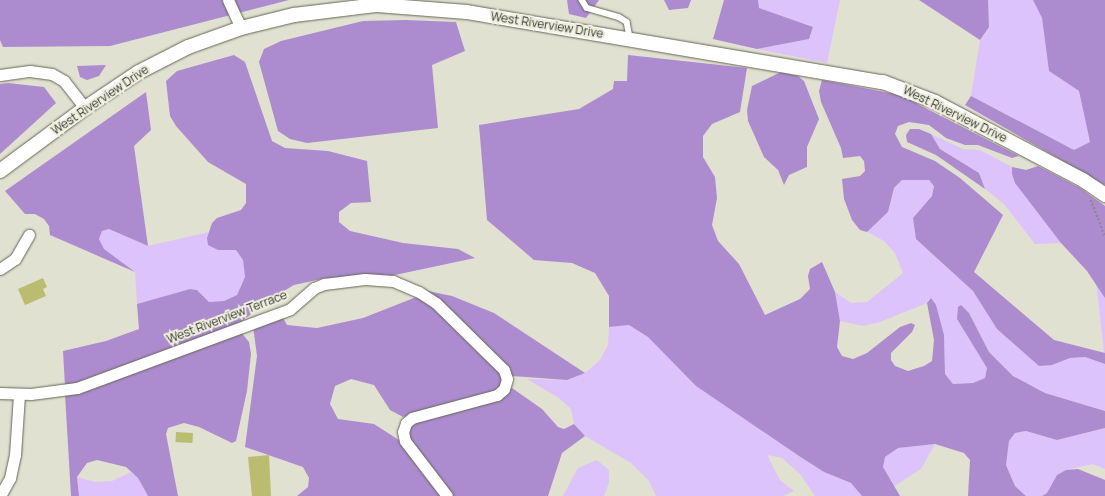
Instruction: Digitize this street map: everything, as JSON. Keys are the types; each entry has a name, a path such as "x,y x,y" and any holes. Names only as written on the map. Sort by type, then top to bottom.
{"street":[{"path":"228,0 241,28"},
{"name":"West Riverview Drive","path":"0,171 85,108 148,66 188,47 241,28 294,15 342,8 410,6 467,12 630,38 883,82 907,89 1083,180 1105,195"},
{"path":"0,75 30,71 52,74 64,81 85,108"},
{"path":"0,268 15,258 29,234"},
{"name":"West Riverview Terrace","path":"0,392 19,394 54,392 97,381 290,309 314,288 324,284 365,279 393,281 419,292 436,303 504,370 507,379 504,389 497,395 412,418 406,423 403,432 405,441 447,496"},
{"path":"0,496 10,478 15,455 19,394"}],"lane":[{"path":"582,0 587,8 619,17 626,22 630,38"}],"path":[{"path":"1083,180 1105,236"}],"shaded area":[{"path":"0,0 289,0 110,46 3,47 0,40"},
{"path":"567,0 599,0 586,18 569,14"},
{"path":"664,0 691,0 688,8 669,10"},
{"path":"724,0 758,0 759,8 813,27 809,39 757,49 713,39"},
{"path":"758,0 840,0 827,63 757,49 809,39 813,27 759,8"},
{"path":"919,0 988,0 989,27 980,40"},
{"path":"988,0 1033,0 1042,18 1049,71 1079,91 1090,142 1074,150 971,96 980,40 989,27"},
{"path":"1033,0 1105,0 1105,185 965,105 971,96 1074,150 1090,142 1079,91 1049,71 1042,18"},
{"path":"406,20 456,22 465,51 432,65 438,128 307,143 290,139 278,131 259,62 264,49 281,41 363,21"},
{"path":"234,55 245,62 272,141 285,148 328,151 367,161 371,202 351,203 339,212 339,222 350,231 403,243 458,249 475,258 390,276 326,278 294,285 267,301 240,323 79,383 65,386 63,351 106,341 139,329 137,304 190,289 197,290 209,302 224,301 237,295 245,277 243,260 236,250 218,250 208,245 207,238 212,223 217,218 241,210 246,203 246,184 208,162 176,126 170,116 166,81 177,71"},
{"path":"628,55 747,68 740,112 712,124 703,136 703,157 715,177 717,198 712,225 718,241 739,264 765,315 800,299 810,289 808,276 810,269 822,262 835,292 840,321 837,347 842,356 853,359 867,353 900,327 911,323 915,325 912,332 891,353 891,360 895,366 908,371 924,366 932,361 934,340 927,303 931,298 936,305 944,335 945,374 953,384 973,383 985,378 987,368 957,319 958,307 961,305 969,313 989,352 1013,376 1045,393 1105,411 1105,428 1057,440 1026,431 1015,433 1009,441 1006,465 1015,486 1026,496 968,496 970,460 964,453 935,444 898,448 885,457 883,467 900,496 862,496 851,483 824,472 696,386 648,337 629,325 609,327 609,296 595,273 572,263 534,260 487,220 479,125 579,109 613,89 614,81 627,81"},
{"path":"106,65 99,76 87,80 80,77 77,66"},
{"path":"781,72 798,76 804,81 819,119 807,147 807,167 789,175 784,185 778,170 764,157 748,121 747,110 752,86"},
{"path":"822,80 900,95 1019,156 1012,158 978,145 965,145 946,138 929,125 909,122 898,126 895,134 902,147 935,161 960,178 1003,215 974,272 1054,340 1105,353 1105,364 1085,357 1070,358 1052,365 1039,366 997,329 973,291 916,239 913,218 932,196 934,186 929,180 902,180 894,188 888,212 867,232 860,230 852,220 844,199 842,179 860,176 865,171 864,161 860,156 843,158 841,148 821,102 819,91"},
{"path":"8,83 44,87 56,103 0,154 0,84"},
{"path":"146,92 151,130 134,146 148,246 109,229 102,231 99,239 104,249 135,272 50,235 49,226 44,219 35,214 25,214 5,191"},
{"path":"910,129 919,129 931,134 940,149 979,173 985,189 936,155 907,142 906,135"},
{"path":"931,134 963,149 980,150 1012,167 1012,174 1061,243 1035,244 1004,204 985,189 979,173 940,149"},
{"path":"1038,166 1080,188 1105,206 1105,298 1087,271 1061,243 1015,183 1012,174 1012,167 1026,170"},
{"path":"902,180 929,180 934,186 932,196 913,218 917,239 973,291 997,329 1052,365 1070,358 1085,357 1105,364 1105,411 1045,393 1013,376 989,352 969,313 957,319 987,368 985,378 973,383 953,384 945,374 944,335 930,298 927,303 880,322 863,326 840,321 835,292 851,303 867,302 903,273 895,253 884,241 867,232 888,212 894,188"},
{"path":"1088,207 1105,218 1105,362"},
{"path":"109,229 148,246 209,232 207,238 218,250 236,250 243,260 245,277 237,295 224,301 209,302 197,290 190,289 137,304 135,272 104,249 99,239 102,231"},
{"path":"423,290 452,296 494,313 585,373 567,380 512,376"},
{"path":"419,296 434,305 501,372 502,386 494,391 403,417 390,410 374,385 351,379 335,386 330,404 338,419 374,424 402,442 442,496 297,496 308,487 309,478 303,467 245,447 257,356 253,326 282,316 287,325 317,328 363,318"},
{"path":"629,325 648,337 696,386 824,472 851,483 862,496 815,496 800,474 782,458 767,455 780,480 794,491 783,496 656,496 649,481 631,463 585,436 574,424 571,409 559,398 527,379 567,380 585,373 600,360 608,345 609,327"},
{"path":"240,331 249,342 251,354 247,391 236,441 232,443 199,427 184,423 168,428 166,434 178,496 148,496 138,478 126,467 97,460 87,463 77,477 79,496 71,496 65,394"},
{"path":"512,388 542,409 558,427 564,429 574,424 585,436 562,453 548,496 452,496 407,440 406,432 413,420 498,398"},
{"path":"1105,428 1105,469 1093,464 1066,470 1057,475 1047,493 1042,496 1026,496 1015,486 1006,465 1009,441 1015,433 1026,431 1057,440"},
{"path":"935,444 921,469 893,487 883,467 885,457 898,448"},
{"path":"597,460 609,470 609,483 604,496 563,496 578,468"},
{"path":"1078,469 1105,480 1105,496 1042,496 1047,493 1057,475 1066,470"},
{"path":"131,472 138,478 148,496 79,496 77,477 95,482 112,481"}],"building":[{"path":"43,278 47,287 43,289 46,296 25,305 18,289"},
{"path":"176,432 193,433 192,443 175,442"},
{"path":"269,455 271,496 252,496 248,457"}]}
